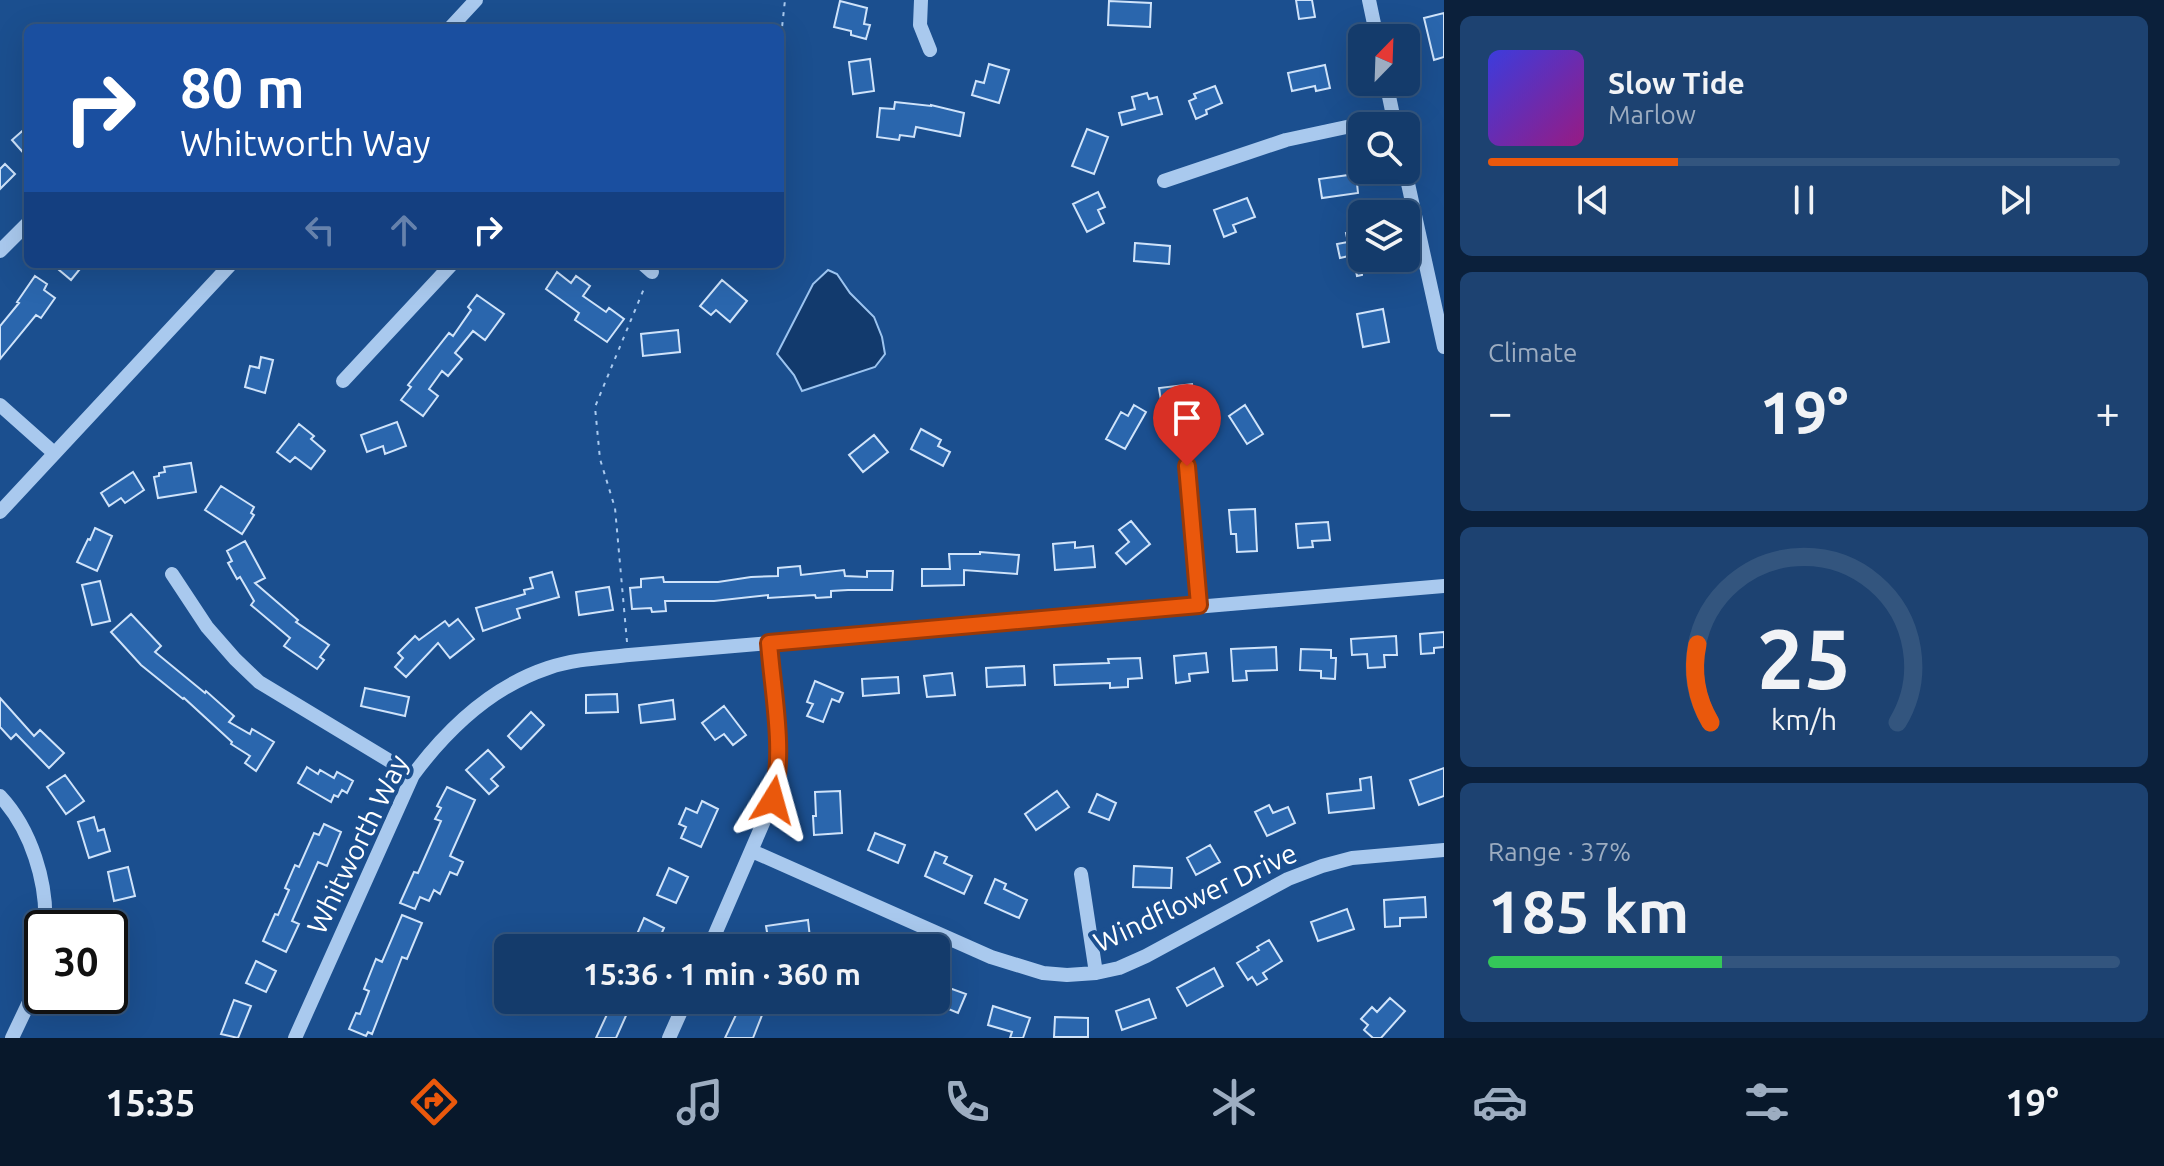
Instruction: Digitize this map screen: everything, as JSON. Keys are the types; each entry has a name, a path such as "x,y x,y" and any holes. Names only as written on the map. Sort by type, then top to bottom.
{"street":[{"path":"454,24 476,0"},
{"path":"921,0 920,25 930,50"},
{"path":"1369,0 1374,24"},
{"path":"1164,181 1286,140 1348,130"},
{"path":"1408,184 1444,347"},
{"path":"0,251 24,227"},
{"path":"0,512 227,268"},
{"path":"343,381 448,268"},
{"path":"0,405 54,453"},
{"path":"1187,466 1199,605"},
{"path":"172,574 207,627 259,682 413,775"},
{"name":"Whitworth Way","path":"295,1038 413,775 459,721 486,699 516,681 549,667 629,655 1444,586"},
{"path":"715,934 773,800 778,779 769,643"},
{"path":"0,796 13,810 28,841 40,873 46,910"},
{"name":"Windflower Drive","path":"752,851 991,957 1043,973 1067,975 1119,968 1288,879 1322,866 1352,858 1444,850"},
{"path":"1081,874 1096,973"},
{"path":"12,1038 24,1013"},
{"path":"669,1038 680,1014"}],"path":[{"path":"782,24 785,0"},
{"path":"629,655 615,508 600,459 595,407 647,268"}],"water":[{"path":"828,270 837,274 850,293 874,317 885,354 875,367 802,391 777,354 813,284"}],"building":[{"path":"1296,0 1312,0 1315,17 1299,19"},
{"path":"840,1 867,8 864,24 870,25 866,39 834,27"},
{"path":"1109,1 1151,3 1150,27 1108,25"},
{"path":"1444,13 1444,57 1434,60 1424,18"},
{"path":"870,59 874,91 853,94 849,62"},
{"path":"989,64 1009,70 999,103 972,95 976,81 984,83"},
{"path":"1325,65 1330,88 1316,91 1315,86 1292,91 1288,73"},
{"path":"1215,86 1222,103 1206,110 1207,114 1196,119 1189,101 1196,98 1194,94"},
{"path":"1147,93 1149,99 1157,97 1162,114 1122,125 1119,113 1135,109 1132,97"},
{"path":"895,102 931,105 964,113 960,136 916,127 914,137 900,135 899,140 877,137 880,108 894,109"},
{"path":"1087,129 1108,137 1094,174 1072,166"},
{"path":"24,130 24,154 12,140"},
{"path":"5,164 15,174 0,189 0,169"},
{"path":"1348,175 1348,184 1357,184 1358,193 1322,198 1319,179"},
{"path":"1098,192 1105,207 1098,210 1104,223 1087,232 1073,204"},
{"path":"1247,198 1255,217 1233,225 1236,232 1224,237 1214,210"},
{"path":"1348,242 1348,256 1340,258 1337,244"},
{"path":"1135,243 1170,246 1169,264 1134,261"},
{"path":"57,268 81,268 71,280"},
{"path":"557,272 571,283 576,276 590,286 583,296 606,312 609,308 624,319 607,342 575,320 579,313 546,289"},
{"path":"35,276 47,284 44,290 55,298 41,318 36,315 0,359 0,326"},
{"path":"722,280 747,301 730,322 716,310 711,315 700,306"},
{"path":"477,295 504,314 485,340 473,331 455,353 462,359 448,376 442,371 429,389 438,396 423,416 401,400 411,387 408,385 449,333 453,336"},
{"path":"1383,309 1389,342 1363,347 1357,314"},
{"path":"678,330 680,352 643,356 641,334"},
{"path":"261,357 273,360 265,393 245,387 250,366 259,368"},
{"path":"1192,384 1193,393 1200,392 1201,403 1162,407 1159,388"},
{"path":"1134,405 1146,412 1125,449 1106,439 1121,412 1128,416"},
{"path":"1245,405 1263,434 1247,444 1229,416"},
{"path":"397,422 406,446 385,454 383,446 367,452 361,435"},
{"path":"299,424 314,436 311,439 325,451 311,469 295,457 290,462 277,452"},
{"path":"921,429 941,440 938,446 950,452 943,466 911,449"},
{"path":"874,435 888,452 863,472 849,455"},
{"path":"191,463 196,492 158,498 154,477 165,472 164,467"},
{"path":"133,472 144,490 125,503 121,498 109,506 101,493"},
{"path":"221,486 254,507 251,513 254,515 242,534 205,510"},
{"path":"1255,509 1257,551 1237,552 1236,534 1231,534 1229,510"},
{"path":"1131,521 1150,544 1126,564 1116,553 1129,542 1119,530"},
{"path":"1328,522 1330,540 1312,541 1313,547 1298,548 1296,524"},
{"path":"95,528 112,536 97,571 77,562"},
{"path":"245,541 265,578 255,583 298,620 296,622 329,645 320,657 324,660 317,669 284,646 290,638 251,605 254,601 228,563 232,561 227,551"},
{"path":"1075,542 1075,548 1093,546 1095,567 1055,570 1053,544"},
{"path":"980,552 1019,555 1017,574 964,570 964,585 922,586 922,569 950,569 949,554"},
{"path":"800,566 801,575 844,570 845,576 867,577 867,571 893,571 892,590 831,591 831,597 816,598 815,595 768,598 768,595 714,601 665,601 666,611 632,609 630,588 641,587 641,579 663,577 664,582 718,582 778,576 778,568"},
{"path":"552,572 559,597 517,609 520,618 483,631 476,608 525,594 524,590 533,588 530,578"},
{"path":"100,581 110,621 92,625 82,585"},
{"path":"609,587 613,610 579,615 576,592"},
{"path":"131,614 161,646 155,652 234,716 229,722 250,734 252,729 274,742 256,771 245,763 250,756 231,744 184,698 141,665 111,632"},
{"path":"458,619 474,639 450,658 438,643 406,677 395,667 403,658 398,653 415,636 419,640 445,621 449,626"},
{"path":"1444,632 1444,647 1434,648 1434,653 1421,654 1420,634"},
{"path":"1396,636 1397,655 1384,655 1385,667 1368,668 1367,654 1352,655 1351,639"},
{"path":"1276,647 1277,670 1246,671 1247,680 1233,681 1231,649"},
{"path":"1301,649 1331,650 1331,658 1336,658 1335,679 1321,678 1321,671 1300,670"},
{"path":"1206,653 1208,672 1189,674 1190,681 1176,683 1174,656"},
{"path":"1140,658 1142,678 1128,679 1128,687 1110,688 1110,683 1055,685 1054,665 1109,663 1108,659"},
{"path":"1024,666 1025,685 987,687 986,668"},
{"path":"952,673 955,695 927,697 924,676"},
{"path":"898,677 899,693 863,696 862,679"},
{"path":"815,681 843,693 839,702 832,699 823,722 807,716 813,704 807,702"},
{"path":"365,688 409,697 405,716 361,706"},
{"path":"617,694 618,712 586,713 586,695"},
{"path":"0,698 34,736 40,730 64,753 49,768 16,734 11,739 0,727"},
{"path":"673,700 675,719 641,723 639,705"},
{"path":"724,706 746,735 733,745 724,734 715,740 702,723"},
{"path":"531,712 544,725 521,749 508,736"},
{"path":"488,750 504,767 491,779 498,786 489,794 466,770"},
{"path":"307,767 334,778 337,772 353,781 347,793 342,790 338,797 334,795 331,802 298,783"},
{"path":"1444,768 1444,796 1419,805 1410,780"},
{"path":"65,775 84,801 66,814 47,787"},
{"path":"1371,777 1374,808 1329,813 1327,794 1361,790 1360,779"},
{"path":"447,787 475,800 450,856 463,862 457,875 450,872 440,894 434,890 429,901 420,897 415,909 400,903 414,872 418,873 441,821 435,819 441,808 437,806"},
{"path":"840,791 842,833 814,835 815,792"},
{"path":"1057,791 1069,807 1036,830 1025,814"},
{"path":"1097,794 1116,803 1109,820 1089,812"},
{"path":"702,801 718,809 701,847 681,838 686,827 679,824 686,808 697,813"},
{"path":"1269,805 1273,813 1288,807 1295,823 1267,836 1255,812"},
{"path":"94,817 98,831 104,829 110,851 89,858 78,822"},
{"path":"324,824 341,832 327,866 318,862 292,921 299,924 286,952 263,941 289,890 285,888 295,865 299,867 314,833 319,835"},
{"path":"875,833 905,845 898,863 868,850"},
{"path":"1210,845 1220,862 1196,875 1187,858"},
{"path":"935,852 947,857 944,863 972,876 964,894 925,876"},
{"path":"1134,866 1172,868 1171,888 1133,887"},
{"path":"128,867 135,896 114,901 108,872"},
{"path":"669,868 688,877 676,903 657,895"},
{"path":"995,879 1006,884 1004,889 1027,900 1019,918 985,903"},
{"path":"1425,897 1426,917 1400,918 1400,926 1385,927 1384,900"},
{"path":"1347,909 1354,929 1318,941 1311,922"},
{"path":"402,915 422,923 407,959 402,957 372,1034 368,1032 366,1036 349,1029 356,1013 360,1014 369,991 364,989 376,959 382,962"},
{"path":"644,918 664,928 661,934 637,934"},
{"path":"808,920 810,934 767,934 766,926"},
{"path":"1269,940 1282,961 1263,973 1267,979 1257,985 1252,977 1248,980 1237,963"},
{"path":"256,961 276,971 266,992 246,983"},
{"path":"1214,968 1223,986 1187,1006 1177,988"},
{"path":"950,988 966,994 958,1013 950,1010"},
{"path":"1390,998 1405,1011 1381,1038 1373,1038 1364,1030 1368,1025 1361,1019 1372,1007 1377,1012"},
{"path":"1149,999 1156,1018 1122,1030 1116,1011"},
{"path":"234,1000 251,1006 238,1038 221,1034"},
{"path":"993,1006 1030,1018 1023,1038 1010,1038 1012,1032 988,1025"},
{"path":"607,1014 627,1014 616,1038 596,1038"},
{"path":"736,1014 762,1014 753,1038 725,1038"},
{"path":"1055,1017 1088,1018 1088,1037 1054,1037"}],"route":[{"path":"773,800 778,779 778,756 769,643 1199,605 1187,466"}]}
